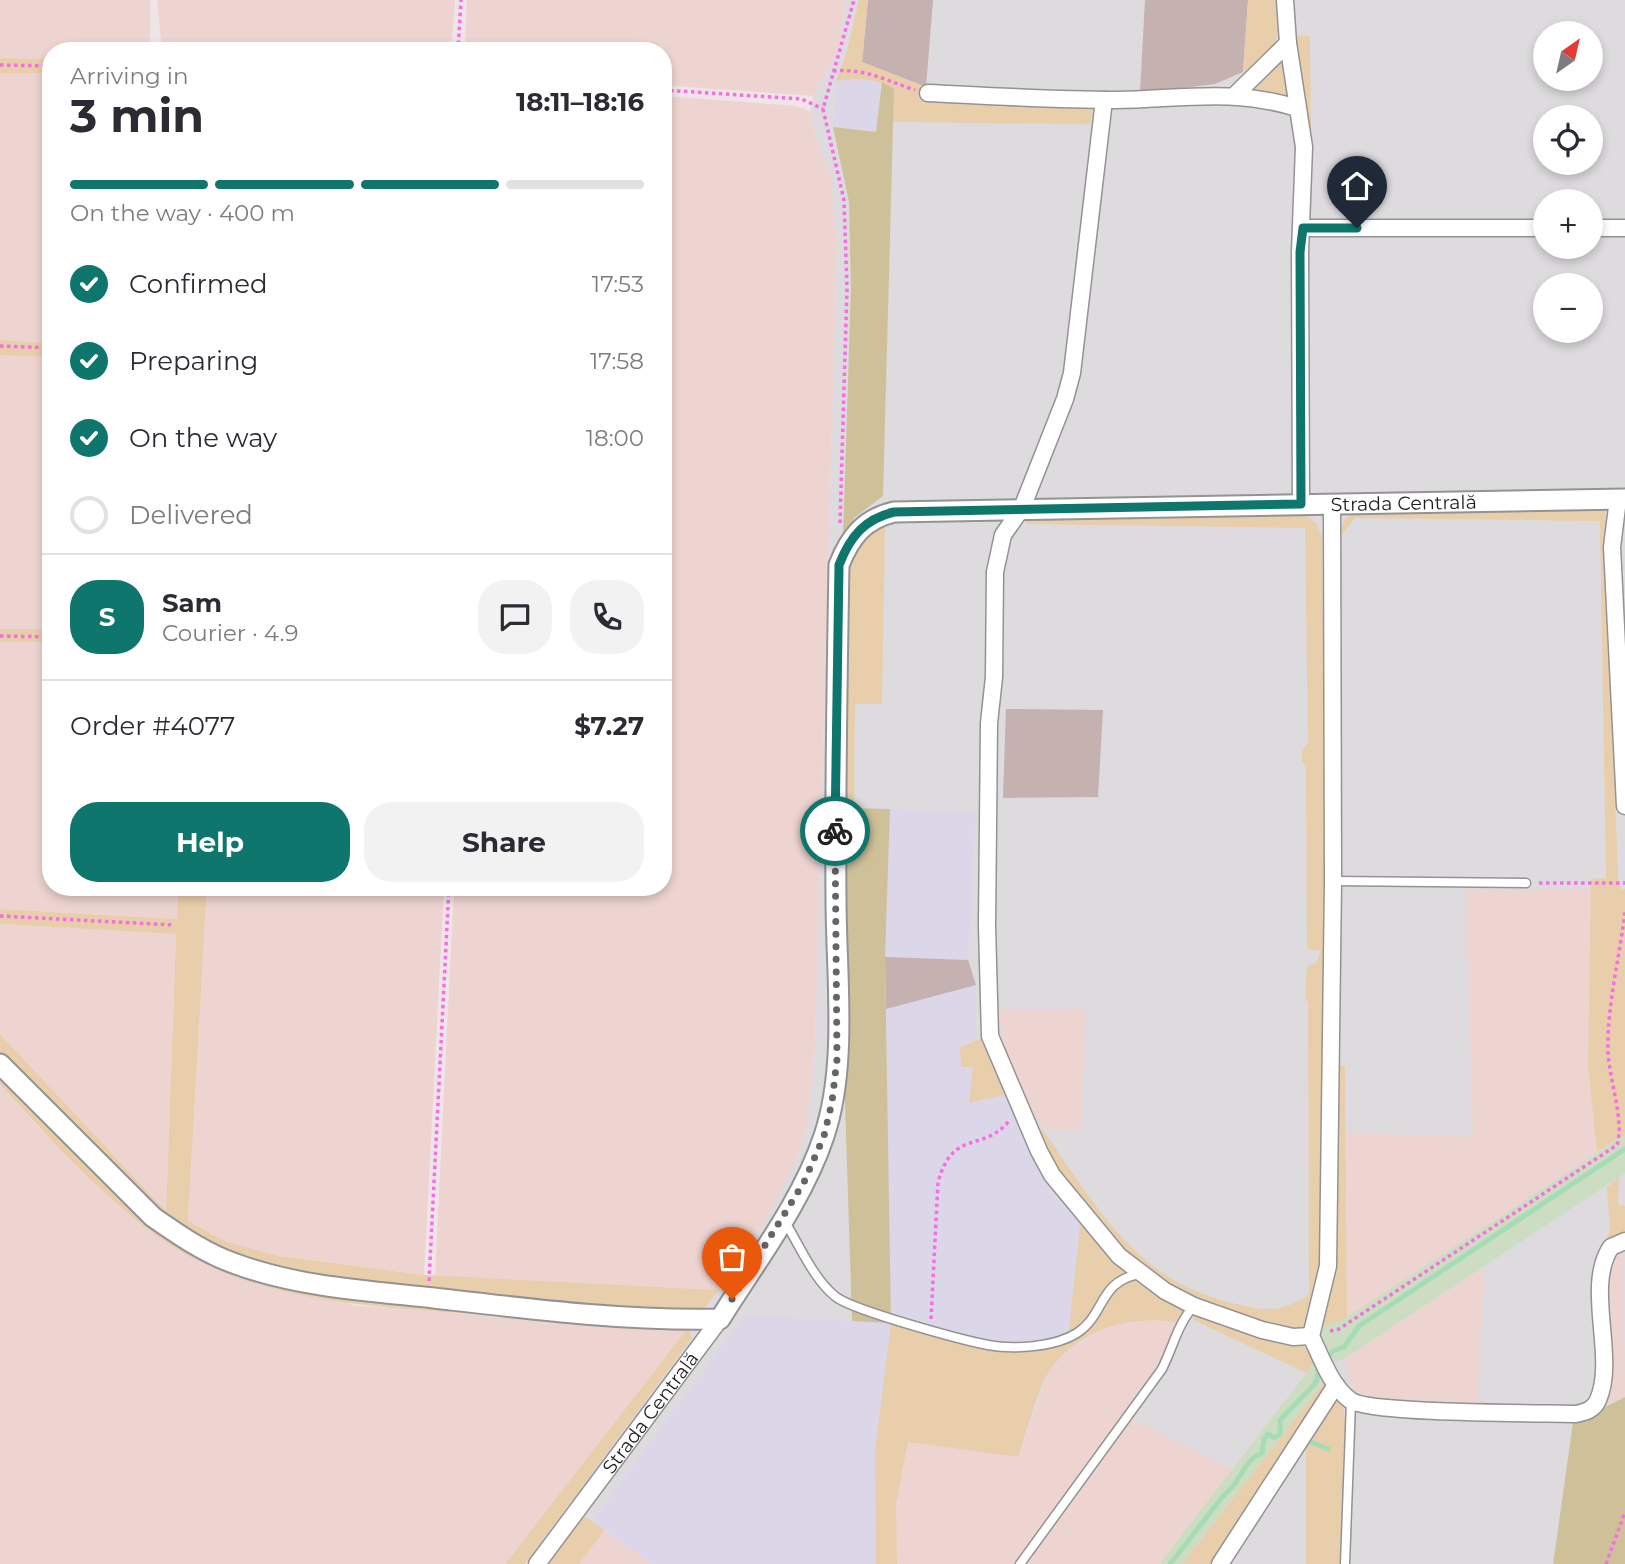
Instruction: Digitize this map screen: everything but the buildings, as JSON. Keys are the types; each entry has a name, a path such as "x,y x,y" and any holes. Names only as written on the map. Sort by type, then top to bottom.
{"street":[{"path":"1285,0 1288,43 1304,146 1300,252 1301,504"},
{"path":"1236,94 1288,43"},
{"path":"928,93 1104,100 1236,94 1267,98 1297,108"},
{"path":"1104,100 1072,373 1065,399 1022,508 1003,535 995,572 994,677 989,723 987,926 990,1036 1052,1175 1119,1256 1139,1274 1194,1306 1262,1330 1293,1337 1311,1336"},
{"path":"1303,228 1533,228"},
{"path":"1603,228 1625,228"},
{"path":"1622,499 1612,547 1625,806"},
{"name":"Strada Centrală","path":"537,1564 720,1319 804,1182 824,1136 832,1102 837,1059 835,784 839,565 847,543 877,516 894,512 1622,499"},
{"path":"1332,503 1333,881 1328,1266 1311,1336 1333,1379 1351,1402 1376,1408 1468,1412 1576,1414 1590,1410 1598,1401 1602,1377 1602,1273 1611,1247 1625,1241"},
{"path":"0,1064 153,1217 234,1264 283,1276 532,1309 680,1320 720,1319"},
{"path":"1220,1564 1333,1379"}],"lane":[{"path":"1333,881 1526,883"},
{"path":"783,1218 821,1281 837,1297 990,1345 1046,1344 1077,1333 1111,1286 1122,1277 1139,1274"},
{"path":"1020,1564 1162,1369 1177,1340 1182,1319 1194,1306"},
{"path":"1345,1564 1351,1402"}],"path":[{"path":"459,42 461,0"},
{"path":"840,526 847,288 845,212 823,109 854,0"},
{"path":"0,65 42,66"},
{"path":"833,71 855,69 928,93"},
{"path":"672,91 803,99 823,109"},
{"path":"0,346 42,348"},
{"path":"0,636 42,637"},
{"path":"1526,883 1625,883"},
{"path":"428,1297 449,896"},
{"path":"1311,1336 1339,1329 1617,1145 1622,1130 1614,1102 1608,1048 1625,912"},
{"path":"0,916 174,925"},
{"path":"930,1328 938,1182 942,1169 949,1155 965,1144 991,1136 1007,1125 1021,1105"},
{"path":"1606,1564 1625,1512"}],"shaded area":[{"path":"0,0 150,0 150,42 42,42 42,59 0,58"},
{"path":"157,0 455,0 452,42 161,42"},
{"path":"467,0 844,0 840,47 813,96 672,86 672,42 465,42"},
{"path":"844,0 1625,0 1625,1397 1573,1422 1553,1564 652,1564 556,1496 725,1283 768,1214 797,1158 807,1126 815,1046 837,239 831,179 810,119 813,96 840,47"},
{"path":"859,0 868,0 862,62 926,87 1094,104 1090,124 891,122 893,89 866,80 836,81 846,55"},
{"path":"868,0 933,0 926,87 862,62"},
{"path":"1145,0 1248,0 1243,72 1215,84 1140,93"},
{"path":"1248,0 1278,0 1279,25 1275,43 1270,50 1243,72"},
{"path":"1293,36 1310,36 1311,134 1302,102"},
{"path":"1283,53 1290,100 1249,88"},
{"path":"0,58 42,59 42,73 0,73"},
{"path":"0,73 42,73 42,342 0,340"},
{"path":"865,79 882,82 877,132 833,127 836,81"},
{"path":"882,82 894,89 883,496 854,518 843,537 851,288 849,202 833,127 876,132"},
{"path":"672,97 796,106 811,112 810,119 831,179 837,239 815,1046 807,1126 797,1158 768,1215 719,1290 435,1276 454,896 672,896"},
{"path":"0,340 42,342 42,357 0,355"},
{"path":"0,355 42,357 42,629 0,629"},
{"path":"1605,509 1618,878 1621,889 1625,889 1625,1135 1597,1152 1588,1066 1591,879 1606,878 1600,521 1355,518 1341,536 1344,520 1352,514"},
{"path":"1305,515 1317,524 1322,537 1326,924 1323,1261 1307,1327 1295,1332 1196,1302 1123,1254 1056,1172 1038,1139 1042,1129 1119,1234 1141,1256 1166,1275 1195,1291 1261,1309 1279,1308 1309,1295 1308,1001 1305,1001 1307,966 1316,963 1321,951 1307,949 1306,766 1302,761 1302,750 1308,743 1305,528 1025,524 1030,518"},
{"path":"885,526 882,704 855,704 854,808 842,808 847,570 860,544"},
{"path":"0,629 42,629 42,642 0,642"},
{"path":"0,642 42,642 42,896 178,896 177,919 0,909"},
{"path":"1006,709 1103,710 1098,797 1003,798"},
{"path":"842,808 890,809 885,957 891,1323 852,1321 844,1070"},
{"path":"890,809 976,813 968,960 885,957"},
{"path":"1466,889 1591,889 1588,1066 1597,1152 1347,1317 1346,1133 1473,1137"},
{"path":"178,896 206,896 188,1221 227,1242 279,1256 424,1275 719,1290 702,1312 652,1314 354,1284 245,1261 166,1220 100,1159 0,1053 0,1034 166,1211 176,934 0,924 0,909 177,919"},
{"path":"206,896 444,896 424,1275 279,1256 227,1242 188,1221"},
{"path":"0,924 176,934 166,1211 0,1034"},
{"path":"885,957 968,960 976,985 886,1009"},
{"path":"976,985 976,1039 960,1047 974,1066 970,1103 1008,1094 1081,1214 1069,1331 1045,1340 990,1342 891,1312 886,1009"},
{"path":"1085,1009 1081,1129 1042,1129 1007,1060 998,1010"},
{"path":"984,1037 1008,1094 969,1103 973,1067 961,1067 960,1047"},
{"path":"1338,1065 1345,1066 1347,1317 1316,1330"},
{"path":"0,1072 98,1175 235,1269 689,1328 692,1338 525,1564 505,1564 685,1332 360,1305 289,1292 220,1271 163,1240 113,1200 63,1152 0,1084"},
{"path":"0,1084 37,1126 131,1214 352,1305 686,1332 505,1564 0,1564"},
{"path":"1619,1177 1618,1205 1625,1206 1625,1236 1605,1244 1610,1230 1607,1187"},
{"path":"1081,1214 1129,1272 1110,1282 1086,1317 1069,1331"},
{"path":"1623,1249 1625,1397 1608,1404 1610,1262 1617,1251"},
{"path":"1484,1267 1477,1406 1371,1399 1352,1390 1344,1359"},
{"path":"1136,1280 1188,1307 1175,1322 1140,1321 1106,1328 1090,1335 1062,1356 1050,1370 1041,1388 1018,1457 908,1442 896,1503 897,1564 876,1564 875,1451 891,1323 992,1349 1044,1349 1067,1341 1088,1327 1118,1287"},
{"path":"1196,1312 1302,1344 1316,1361 1307,1373 1193,1320"},
{"path":"744,1316 891,1323 875,1451 876,1564 652,1564 592,1522"},
{"path":"1147,1318 1175,1322 1171,1342 1157,1368 1014,1564 897,1564 896,1502 908,1442 1018,1456 1049,1371 1071,1348 1111,1324"},
{"path":"1327,1378 1327,1385 1215,1564 1182,1564"},
{"path":"1338,1394 1347,1429 1348,1452 1342,1564 1306,1564 1306,1443"},
{"path":"1625,1397 1625,1564 1553,1564 1573,1422"},
{"path":"1133,1419 1232,1470 1159,1564 1027,1564"},
{"path":"584,1516 605,1530 579,1564 548,1564"},
{"path":"605,1530 652,1564 579,1564"}],"green space":[{"path":"1625,1135 1625,1173 1344,1359 1330,1364 1316,1330 1347,1317"},
{"path":"1316,1361 1327,1378 1182,1564 1159,1564"}],"waterway":[{"path":"1170,1564 1250,1461 1262,1453 1264,1439 1268,1434 1274,1438 1280,1434 1280,1420 1312,1387 1317,1380 1318,1369 1333,1351 1344,1347 1359,1326 1625,1149"},
{"path":"1311,1442 1328,1449"}],"way so far":[{"path":"732,1299 804,1182 824,1136 832,1102 837,1059 835,831"}],"route":[{"path":"835,831 839,565 847,543 877,516 894,512 1301,504 1300,252 1303,228 1357,228"}]}
